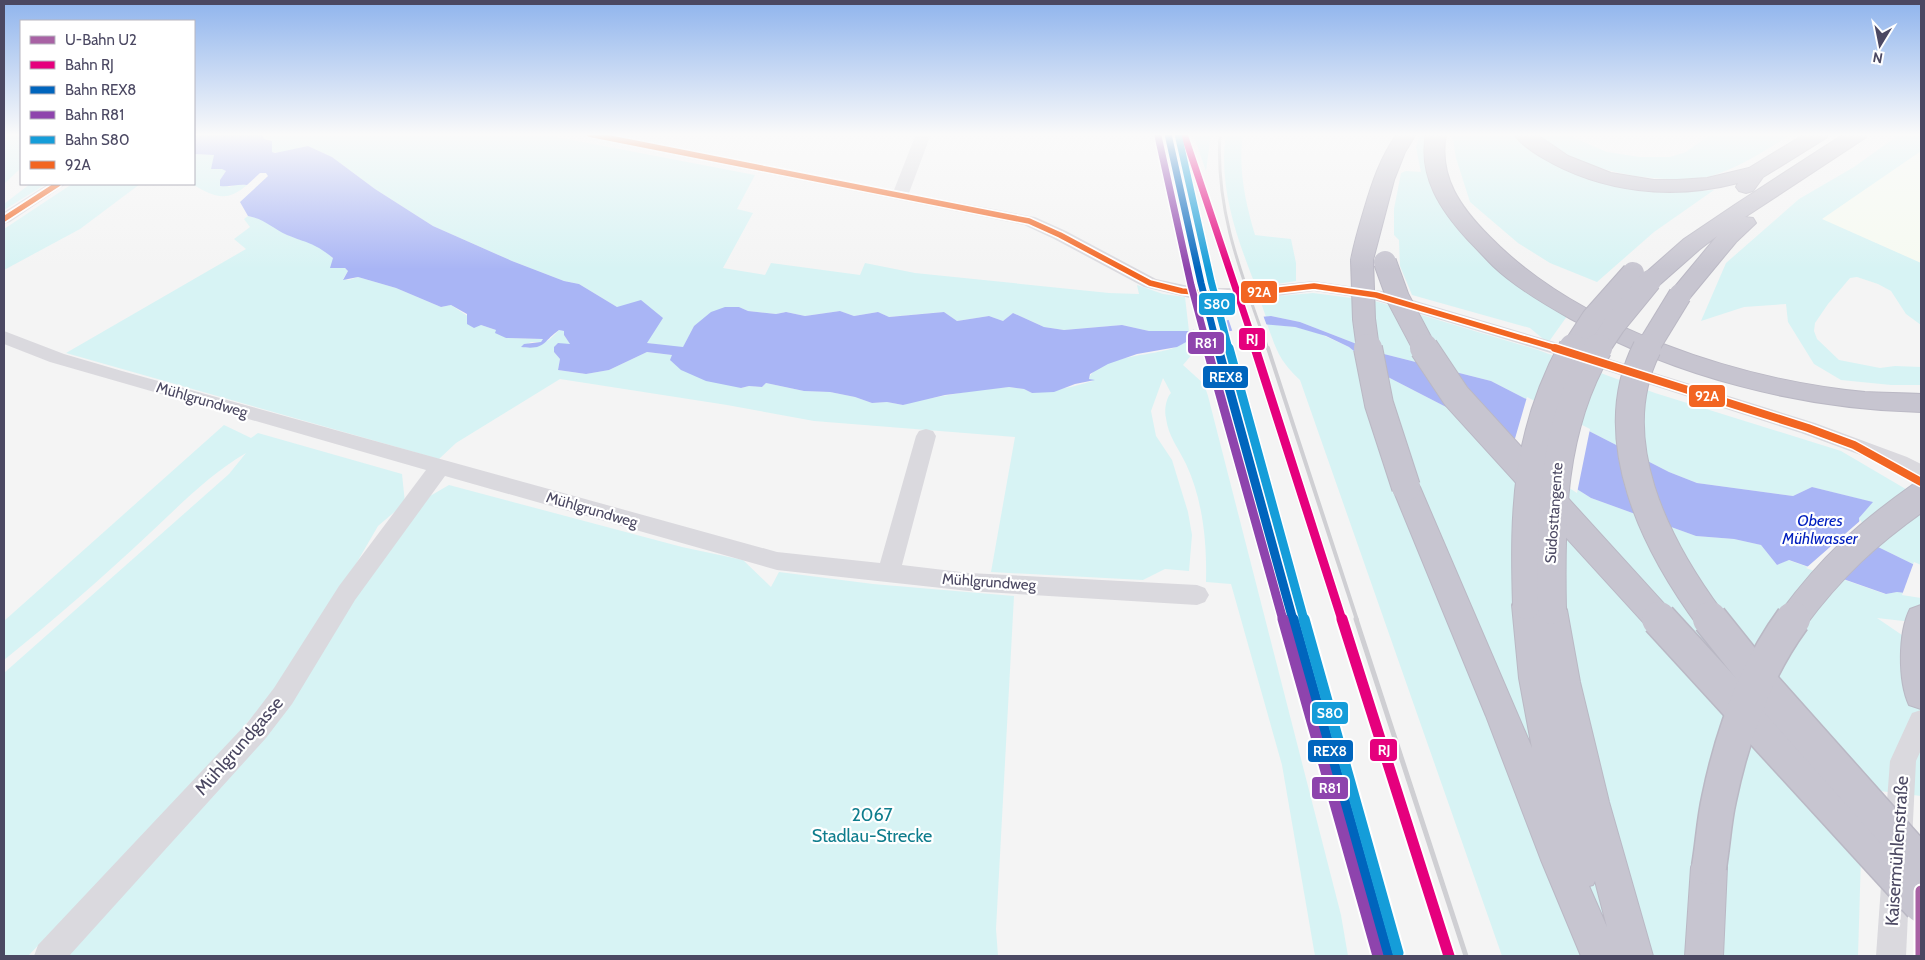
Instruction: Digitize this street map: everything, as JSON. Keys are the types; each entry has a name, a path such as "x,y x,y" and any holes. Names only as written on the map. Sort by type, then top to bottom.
{"highway":[{"path":"1384,179 1375,211 1374,261 1362,311 1368,354 1386,432 1406,487 1503,716 1559,860 1602,956"},
{"path":"1438,179 1451,207 1493,255 1520,277 1574,310 1626,336 1668,354 1721,372 1770,385 1824,395 1921,403"},
{"path":"1617,179 1662,186 1699,185 1728,179"},
{"name":"Südosttangente","path":"1602,956 1549,747 1535,678 1539,607 1560,446 1576,393 1594,355 1617,320 1641,277 1672,237 1749,185 1753,179"},
{"name":"Südosttangente","path":"1641,277 1788,179"},
{"path":"1766,193 1762,208 1728,237 1680,295 1644,353 1632,393 1630,439 1640,485 1676,567 1718,632 1750,672 1820,752 1921,863"},
{"path":"1374,261 1396,293 1410,324 1429,358 1456,396 1921,905"},
{"path":"1704,956 1709,867 1719,799 1733,744 1752,692 1776,644 1810,593 1849,550 1892,514 1921,496"},
{"name":"Südosttangente","path":"1539,607 1564,682 1591,802 1634,956"},
{"path":"1921,618 1917,646 1921,696"}],"street":[{"path":"817,179 1029,221 1150,282 1182,291 1234,295 1314,286 1376,295 1574,354 1808,428 1900,462 1921,473"},
{"path":"900,195 906,179"},
{"path":"4,219 56,185"},
{"name":"Mühlgrundweg","path":"4,337 57,358 439,468 777,561 969,582 1197,595"},
{"path":"888,574 926,436"},
{"path":"1854,445 1921,482"},
{"name":"Mühlgrundgasse","path":"49,956 257,730 283,696 347,593 439,468"},
{"name":"Kaisermühlenstraße","path":"1891,956 1903,761 1921,721"}],"shaded area":[{"path":"1880,179 1921,179 1921,263 1821,219"}],"green space":[{"path":"195,179 221,179 229,187 237,184 247,185 240,191 226,196 207,192 194,185"},
{"path":"361,179 753,179 737,209 753,213 723,268 765,275 771,263 860,275 865,263 915,273 1109,293 1139,294 1137,285 1163,294 1185,297 1189,331 1149,331 1122,325 1064,330 1044,327 1013,313 1003,321 989,316 957,321 944,312 888,317 878,312 854,316 840,311 805,316 786,312 776,314 748,311 739,307 694,326 683,348 647,343 617,307 579,284 564,281 512,261 433,226"},
{"path":"1226,179 1243,179 1255,235 1291,239 1296,263 1296,281 1256,287 1236,231"},
{"path":"1400,179 1433,179 1433,187 1570,312 1548,343 1530,328 1412,295 1400,266 1399,240 1394,235 1394,209"},
{"path":"1463,179 1604,179 1650,190 1674,192 1714,190 1654,232 1597,282 1550,263 1518,243 1470,202"},
{"path":"1834,179 1881,179 1822,219 1921,263 1921,325 1906,314 1891,291 1878,284 1857,277 1850,278 1828,304 1815,323 1814,331 1817,339 1839,360 1880,368 1895,366 1921,367 1921,385 1891,385 1841,380 1814,364 1788,322 1786,304 1744,307 1701,321 1726,263 1799,199"},
{"path":"29,185 44,185 4,210 4,204"},
{"path":"70,185 139,185 80,229 4,270 4,229"},
{"path":"248,216 261,218 285,234 319,246 348,271 343,279 349,280 358,277 396,288 441,307 451,305 481,325 496,330 506,338 543,339 541,342 531,342 522,347 549,340 559,330 564,331 564,335 571,345 554,352 560,359 558,370 586,374 609,370 647,352 672,355 741,388 749,386 762,387 766,383 804,391 830,392 872,403 887,402 903,405 915,401 977,390 1009,387 1024,389 1032,393 1071,387 1093,381 1089,379 1094,371 1103,365 1128,357 1167,350 1190,340 1193,342 1191,351 1194,352 1183,365 1204,384 1208,396 1341,915 1348,956 1315,956 1282,765 1231,584 1206,582 1205,537 1200,507 1192,478 1171,437 1167,425 1165,408 1171,393 1163,378 1151,411 1156,436 1172,460 1188,512 1192,535 1189,571 1165,569 1143,580 991,572 1015,437 814,421 727,405 560,379 456,443 439,459 66,353 246,249 234,239 250,227 244,219"},
{"path":"1313,293 1375,301 1538,350 1655,393 1841,451 1921,498 1921,568 1874,545 1860,531 1859,518 1872,502 1812,487 1793,496 1697,483 1669,472 1491,381 1380,353 1300,322 1271,316 1266,317 1260,300 1266,297"},
{"path":"1267,324 1295,327 1318,333 1349,347 1382,374 1448,408 1591,498 1696,536 1734,539 1761,545 1777,565 1788,560 1885,594 1897,592 1921,595 1921,623 1877,618 1921,648 1921,796 1863,789 1858,956 1502,956 1300,380 1287,367 1279,355"},
{"path":"224,425 251,438 258,433 402,474 405,503 378,526 349,576 269,697 207,770 28,956 4,956 4,673 229,474 246,453 220,470 196,490 96,582 4,660 4,621"},
{"name":"2067 Stadlau-Strecke","path":"449,485 682,547 743,560 771,587 779,572 873,584 1014,596 996,929 998,956 67,956 132,883 430,496"}],"water":[{"path":"254,179 247,185 227,186 220,186 220,180"},
{"name":"Oberes Mühlwasser","path":"265,179 361,179 433,226 512,261 564,281 579,284 617,307 641,300 663,318 647,343 683,347 694,326 711,312 725,307 739,307 748,311 776,314 786,312 805,316 840,311 854,316 878,312 889,317 944,312 957,321 989,316 1003,321 1013,313 1044,327 1064,330 1122,325 1149,331 1189,331 1228,320 1271,316 1300,322 1380,353 1491,381 1669,472 1697,483 1793,496 1812,487 1873,502 1859,518 1860,531 1874,545 1921,568 1921,595 1897,592 1886,594 1789,560 1777,565 1761,545 1734,539 1696,536 1591,498 1448,408 1382,374 1349,347 1326,336 1295,327 1262,324 1190,340 1177,347 1137,354 1108,364 1090,374 1089,379 1095,380 1075,384 1054,392 1032,393 1024,389 1009,387 945,395 903,405 887,402 872,403 830,392 804,391 766,383 762,387 749,386 741,388 706,381 681,370 670,360 672,355 647,352 609,370 586,374 558,370 560,359 554,352 554,347 558,343 570,344 564,335 564,331 559,330 540,346 521,347 524,344 541,342 543,339 506,338 495,333 496,330 481,325 474,328 467,324 467,314 451,305 441,307 396,288 358,277 343,280 348,271 345,268 330,268 333,258 311,244 287,235 259,219 248,216 240,202"}],"pier":[{"path":"1241,315 1263,315 1267,326 1233,333 1228,318"},
{"path":"1219,320 1223,335 1197,341 1193,327"},
{"path":"1459,377 1514,442 1527,397 1590,429 1577,493 1467,423"},
{"path":"1861,520 1863,530 1875,547 1841,581 1806,568"},
{"path":"1914,562 1921,565 1921,598 1902,595"}],"railway":[{"path":"1221,179 1226,218 1233,244 1268,349"},
{"path":"1268,348 1357,620"},
{"path":"1356,619 1466,956"}],"metro line":[{"name":"U2","path":"1921,891 1921,956"}],"rail line":[{"name":"R81","path":"1167,179 1191,285 1220,397 1378,956"},
{"name":"REX8","path":"1178,179 1201,283 1230,394 1388,956"},
{"name":"S80","path":"1188,179 1211,281 1240,391 1398,953"},
{"name":"RJ","path":"1199,179 1265,378 1449,956"}],"transit line":[{"name":"92A","path":"816,179 1029,221 1060,235 1150,283 1182,291 1234,295 1314,286 1376,295 1561,350 1808,428 1854,445 1921,482"},
{"name":"92A","path":"4,219 56,185"}]}
